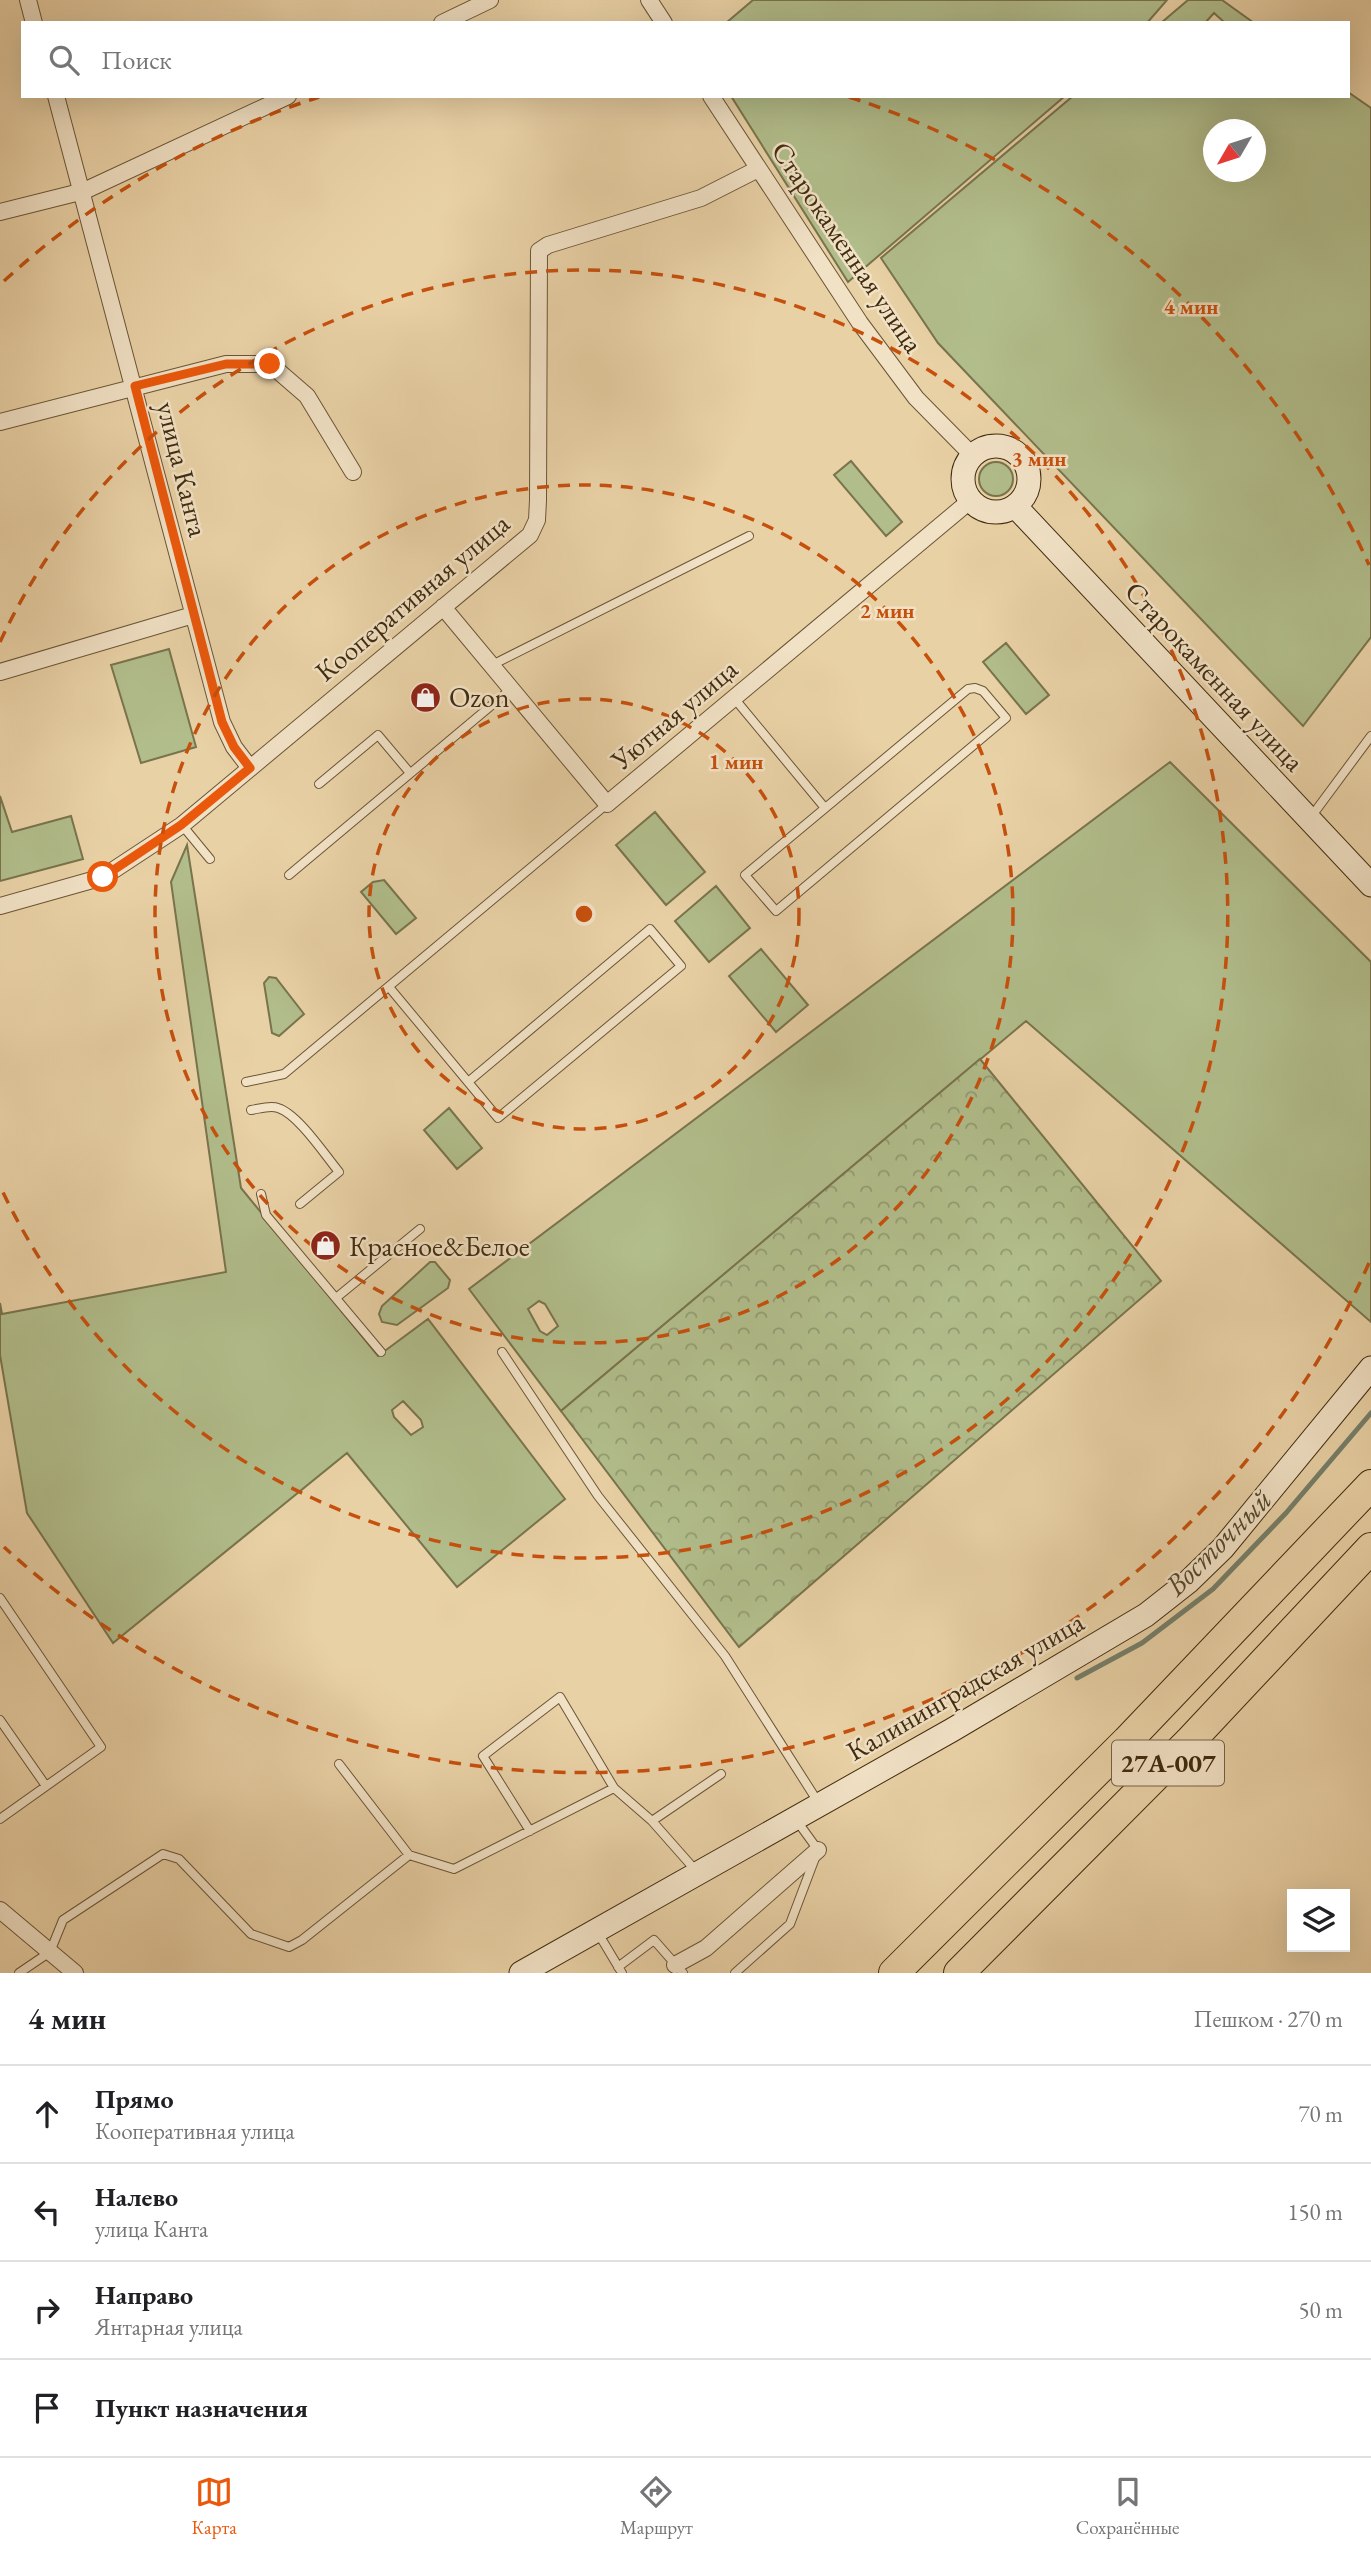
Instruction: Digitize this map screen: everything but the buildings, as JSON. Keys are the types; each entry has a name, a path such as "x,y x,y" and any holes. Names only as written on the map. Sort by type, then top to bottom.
{"highway":[{"name":"27А-007","path":"894,1973 1127,1741 1371,1485"},
{"name":"27А-007","path":"958,1973 1191,1740 1371,1548"}],"street":[{"path":"28,0 33,21"},
{"path":"446,21 490,0"},
{"path":"649,0 663,21"},
{"name":"улица Канта","path":"57,98 222,722 234,747 250,768"},
{"path":"0,212 83,191 284,98"},
{"name":"Старокаменная улица","path":"712,98 876,344 916,398 973,456"},
{"name":"Кооперативная улица","path":"0,906 103,877 181,825 530,535 537,520 539,251 548,245 701,198 758,169"},
{"path":"0,422 226,364 270,364 307,396 353,472"},
{"path":"997,446 1020,456 1029,473 1029,486 1016,507 1003,512 989,512 971,500 963,479 973,456 984,449 997,446"},
{"name":"Уютная улица","path":"443,607 607,804 971,500"},
{"name":"Старокаменная улица","path":"1016,507 1371,885"},
{"path":"0,672 193,615"},
{"name":"Калининградская улица","path":"521,1973 538,1967 1146,1615 1188,1582 1263,1503 1371,1368"},
{"path":"679,1969 818,1850"},
{"path":"0,1910 75,1973"}],"lane":[{"path":"492,665 749,536"},
{"path":"289,875 512,689"},
{"path":"968,689 983,691 1006,719 776,911 745,875 825,808 968,689"},
{"path":"734,698 825,808"},
{"path":"319,784 378,735 410,774"},
{"path":"1309,819 1371,736"},
{"path":"246,1082 284,1074 607,804"},
{"path":"181,825 210,859"},
{"path":"389,987 468,1082 498,1118 681,966 650,929 468,1082"},
{"path":"251,1110 275,1106 282,1109 294,1118 339,1172 300,1204"},
{"path":"261,1194 266,1215 381,1352"},
{"path":"336,1298 420,1229"},
{"path":"502,1352 598,1496 725,1656 820,1804"},
{"path":"0,1598 101,1747 0,1819"},
{"path":"530,1831 483,1756 560,1697 614,1788 652,1821 698,1873"},
{"path":"0,1720 46,1786"},
{"path":"340,1765 409,1855 454,1869 614,1788"},
{"path":"652,1821 721,1774"},
{"path":"735,1973 790,1924 818,1850 795,1818"},
{"path":"19,1973 50,1952 63,1920 163,1854 179,1859 251,1934 289,1947 302,1940 409,1855"},
{"path":"596,1931 620,1970 654,1940 679,1969"}],"green space":[{"path":"753,0 1167,0 1149,21 728,21"},
{"path":"1188,0 1222,0 1251,21 1223,21 1214,13 1207,21 1163,21"},
{"path":"1350,93 1371,108 1371,637 1303,726 938,343 881,258 1071,98 1350,98"},
{"path":"732,98 1063,98 848,282"},
{"path":"851,461 902,522 886,536 834,475"},
{"path":"996,462 1008,467 1013,479 1008,491 996,496 984,491 979,479 984,467"},
{"path":"1006,643 1049,695 1026,714 983,662"},
{"path":"169,649 196,747 141,763 111,665"},
{"path":"1170,762 1371,962 1371,1322 1026,1021 561,1411 469,1289","holes":["539,1301 545,1304 558,1326 547,1335 540,1331 528,1309"]},
{"path":"0,796 12,832 71,816 83,859 0,881"},
{"path":"655,812 705,872 666,905 616,845"},
{"path":"187,845 241,1188 378,1356 428,1319 565,1499 457,1587 347,1453 113,1643 27,1513 0,1355 0,1303 2,1314 226,1272 171,882","holes":["403,1401 421,1420 423,1427 411,1435 394,1417 392,1410"]},
{"path":"384,880 416,918 396,934 361,892 373,882"},
{"path":"716,886 750,928 709,962 675,921"},
{"path":"761,949 808,1005 776,1032 729,976"},
{"path":"269,977 276,978 304,1014 279,1036 272,1033 264,983"},
{"path":"980,1059 1161,1281 739,1647 561,1411"},
{"path":"449,1108 482,1148 457,1169 424,1130"},
{"path":"430,1262 435,1262 450,1280 448,1288 397,1325 382,1322 379,1314 382,1306"}],"waterway":[{"name":"Восточный","path":"1077,1678 1142,1643 1213,1589 1286,1513 1371,1413"}],"place":[{"name":"Ozon","path":"426,697"},
{"name":"Красное&Белое","path":"326,1246"}],"route":[{"path":"103,877 181,825 250,768 234,747 222,722 135,386 226,364 270,364"}]}
